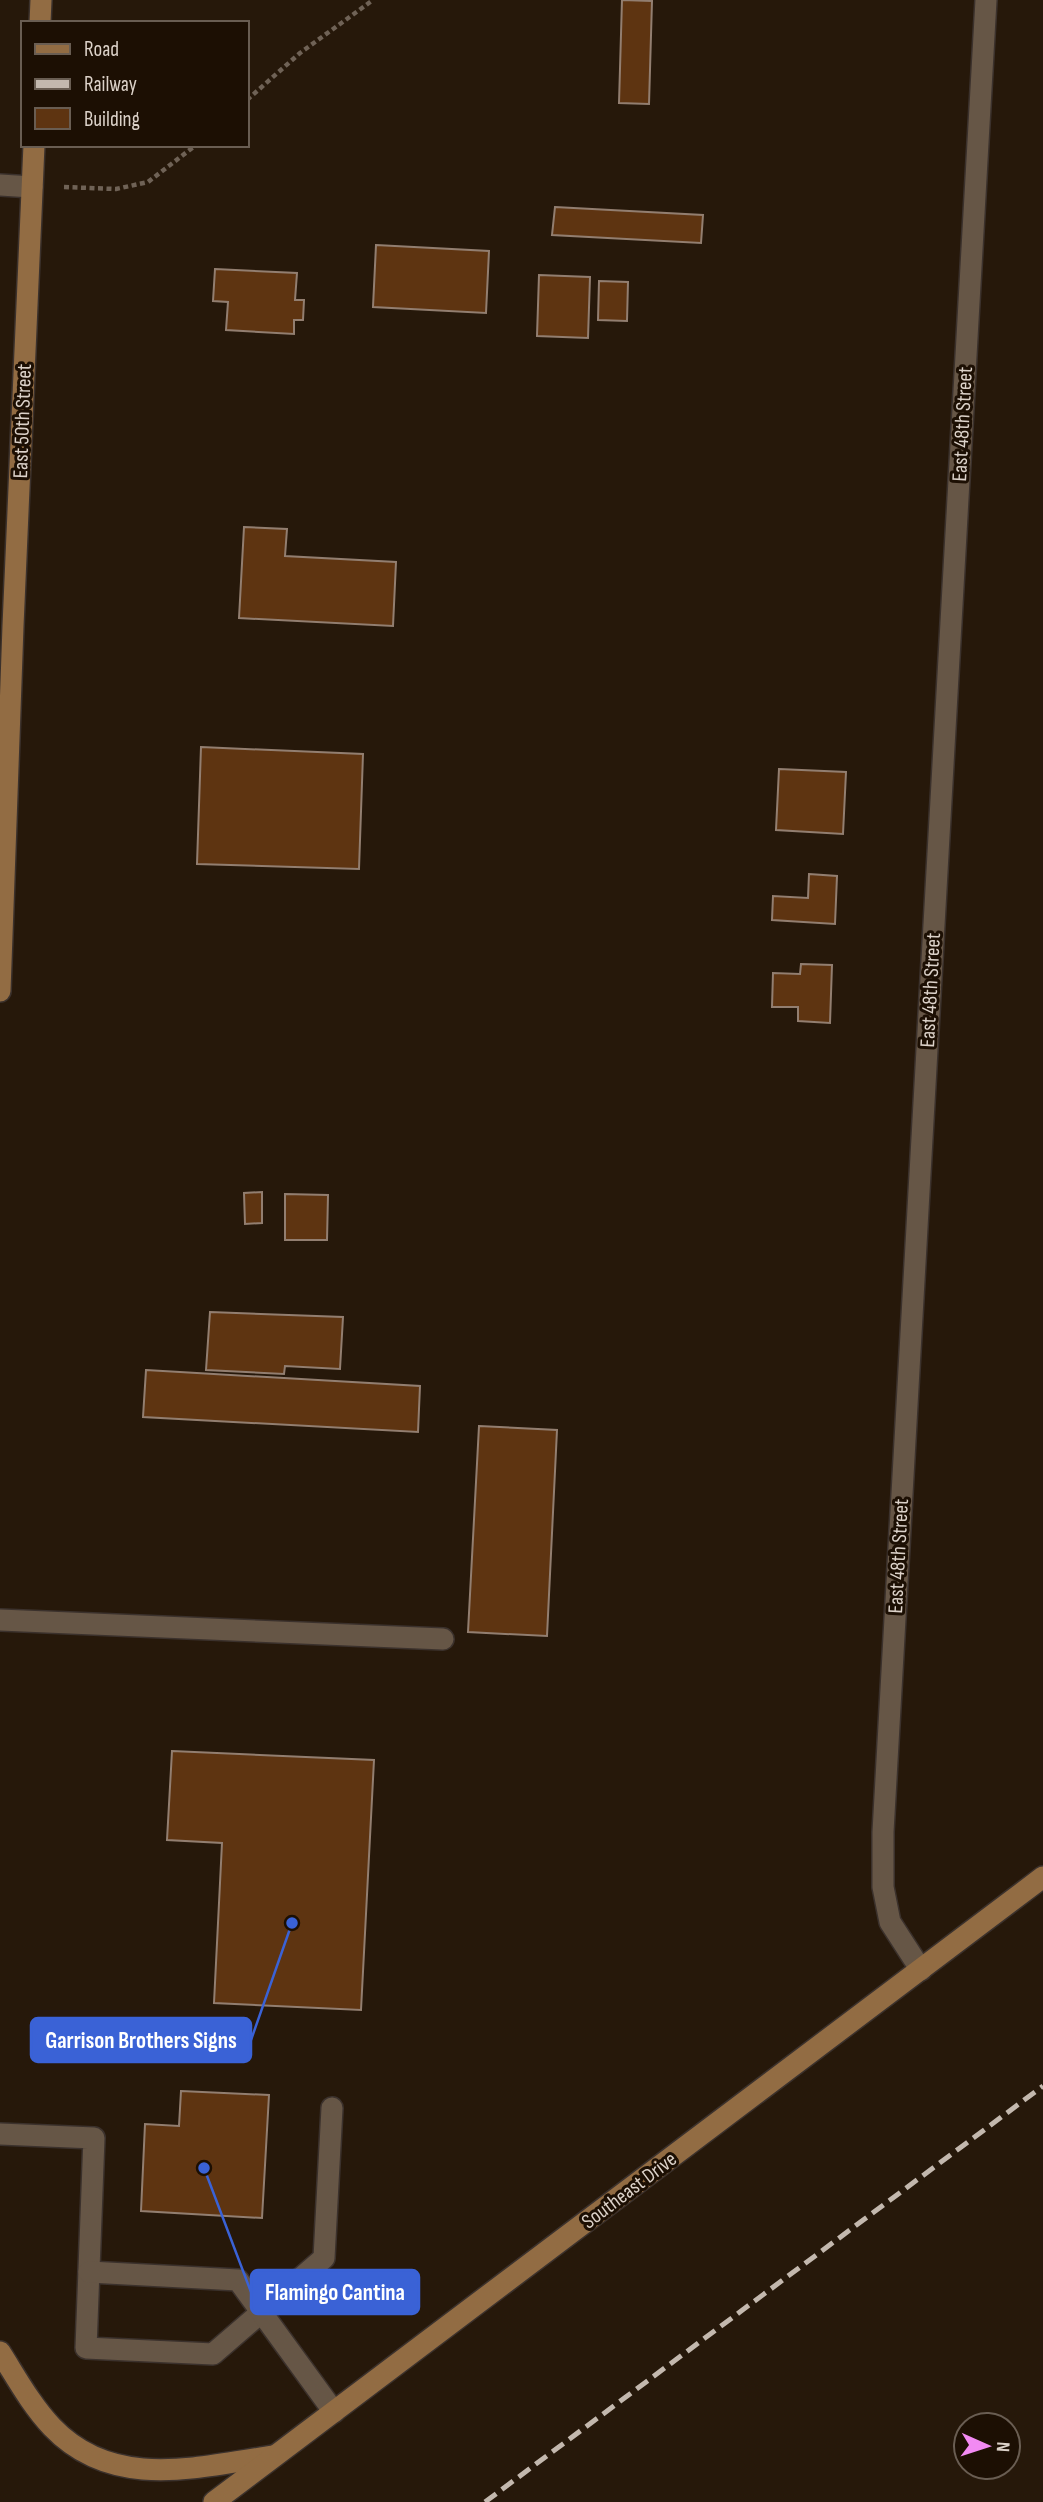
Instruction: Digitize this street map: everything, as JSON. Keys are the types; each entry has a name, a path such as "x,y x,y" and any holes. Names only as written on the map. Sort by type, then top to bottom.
{"main road":[{"path":"40,21 41,0"},
{"name":"East 50th Street","path":"0,992 34,147"},
{"name":"Southeast Drive","path":"214,2502 1043,1877"},
{"path":"0,2352 36,2409 53,2429 99,2459 133,2470 177,2470 276,2456"}],"street":[{"name":"East 48th Street","path":"921,1970 890,1922 883,1886 883,1832 986,0"},
{"path":"0,185 32,187"},
{"path":"0,1620 443,1639"},
{"path":"0,2134 94,2138 86,2348 213,2354 324,2258 332,2108"},
{"path":"89,2272 238,2280 334,2412"}],"path":[{"path":"248,99 300,53 373,0"},
{"path":"32,187 117,189 148,182 193,147"}],"building":[{"path":"622,0 652,1 649,104 619,103"},
{"path":"555,207 703,215 701,243 552,235"},
{"path":"376,245 489,251 486,313 373,307"},
{"path":"215,269 297,273 295,300 304,300 303,320 294,320 294,334 226,330 228,302 213,301"},
{"path":"539,275 590,277 588,338 537,336"},
{"path":"599,281 628,282 627,321 598,320"},
{"path":"244,527 287,529 285,556 396,562 393,626 239,618"},
{"path":"201,747 363,754 359,869 197,864"},
{"path":"779,769 846,772 843,834 776,830"},
{"path":"809,874 837,876 835,924 772,920 773,896 808,898"},
{"path":"801,964 832,965 830,1023 798,1021 798,1007 772,1007 773,973 800,974"},
{"path":"262,1192 262,1223 245,1224 244,1193"},
{"path":"285,1194 328,1195 327,1240 285,1240"},
{"path":"210,1312 343,1317 340,1369 285,1366 284,1374 206,1370"},
{"path":"146,1370 420,1386 418,1432 143,1417"},
{"path":"479,1426 557,1430 547,1636 468,1632"},
{"path":"172,1751 374,1760 361,2010 214,2003 222,1843 167,1840"},
{"path":"181,2091 269,2095 262,2218 141,2211 145,2124 179,2126"}],"railway":[{"path":"485,2502 1043,2086"}],"place":[{"name":"Garrison Brothers Signs","path":"292,1923"},
{"name":"Flamingo Cantina","path":"204,2168"}]}
